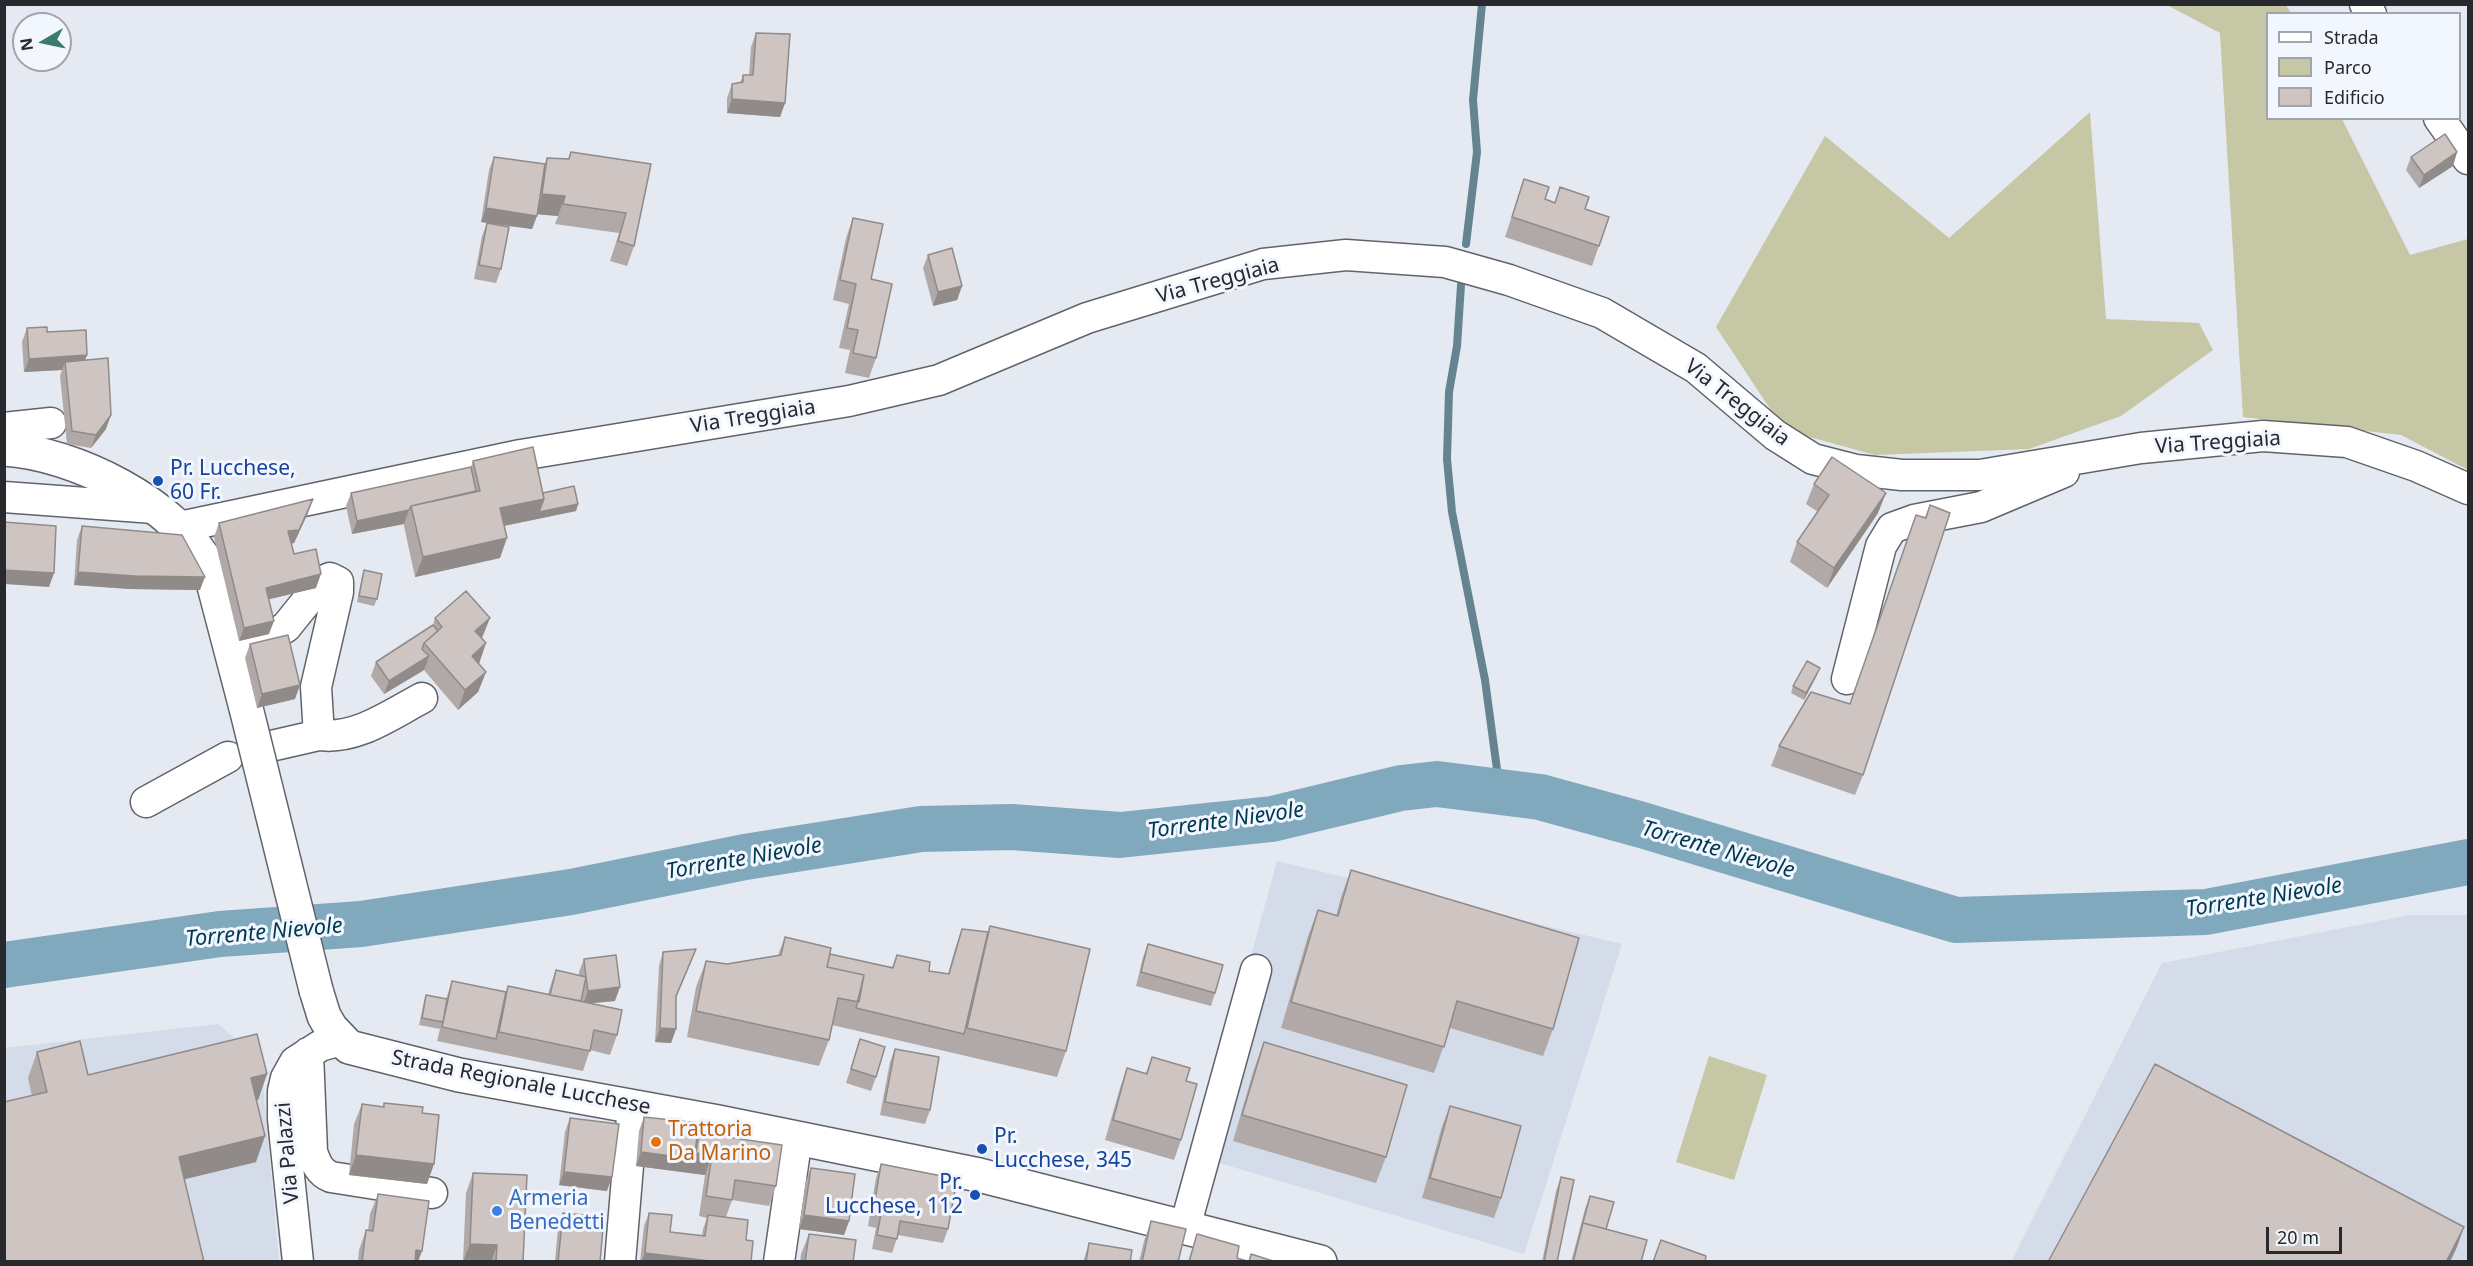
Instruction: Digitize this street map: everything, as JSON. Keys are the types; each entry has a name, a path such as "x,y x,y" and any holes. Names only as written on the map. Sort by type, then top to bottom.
{"main road":[{"path":"4,449 31,452 80,467 110,480 180,527 201,551 209,567 232,652 316,990 324,1016 341,1040"},
{"name":"Strada Regionale Lucchese","path":"341,1040 350,1047 459,1075 797,1137 979,1174 1320,1262"}],"street":[{"path":"2440,120 2469,159"},
{"name":"Via Treggiaia","path":"180,527 521,454 849,401 939,380 1087,318 1263,264 1346,255 1445,262 1509,280 1602,313 1696,368 1785,441 1813,459 1856,470 1902,475 1980,475 2141,448 2263,436 2347,442 2416,466 2469,489"},
{"path":"4,428 51,423"},
{"path":"1847,679 1881,546 1892,528 1914,520 1981,507 2052,478 2096,455"},
{"path":"4,497 154,508"},
{"path":"232,652 274,636 286,627 323,581 330,578 338,582 338,592 316,687 319,735"},
{"path":"271,746 319,735 335,737 362,730 422,698"},
{"path":"146,802 228,757"},
{"path":"1185,1227 1256,970"},
{"name":"Via Palazzi","path":"298,1262 283,1119 283,1091 286,1078 296,1062 320,1046 341,1040"},
{"path":"308,1053 312,1152 324,1174 432,1193"},
{"path":"620,1262 633,1106"},
{"path":"779,1262 797,1137"}],"shaded area":[{"path":"1277,861 1622,944 1524,1254 1196,1156"},
{"path":"2410,915 2468,915 2468,1261 2011,1262 2162,963"},
{"path":"218,1024 261,1061 279,1261 5,1261 4,1048"}],"green space":[{"path":"2167,5 2286,5 2290,12 2266,12 2266,120 2342,120 2410,255 2468,239 2468,470 2401,435 2243,417 2220,33"},
{"path":"2090,112 2106,319 2199,323 2213,350 2121,416 2029,449 1875,455 1784,430 1716,327 1825,136 1949,238"},
{"path":"1709,1056 1767,1075 1734,1180 1676,1162"}],"building":[{"path":"756,33 790,34 785,103 732,99 732,84 743,82 743,75 753,75"},
{"path":"2445,134 2457,152 2424,175 2411,157"},
{"path":"571,152 651,164 634,246 618,241 626,213 563,204 565,196 542,194 547,158 569,159"},
{"path":"494,157 545,164 537,216 486,208"},
{"path":"1524,179 1549,187 1545,199 1555,203 1560,187 1589,197 1585,209 1609,217 1599,246 1512,217"},
{"path":"853,218 883,224 871,279 892,284 876,358 853,353 858,330 847,328 856,284 840,280"},
{"path":"487,223 509,227 501,269 479,265"},
{"path":"952,248 962,286 938,292 928,255"},
{"path":"47,327 47,332 86,330 87,355 29,359 27,328"},
{"path":"108,358 111,415 96,435 72,431 65,362"},
{"path":"533,447 544,499 500,508 507,538 423,557 411,506 480,491 473,461"},
{"path":"1832,457 1886,493 1834,568 1797,542 1829,495 1814,484"},
{"path":"471,467 476,491 411,506 409,510 357,521 351,493"},
{"path":"574,486 578,504 539,512 544,499 543,493"},
{"path":"313,499 299,530 288,531 294,554 316,549 321,574 266,588 274,621 244,628 219,523"},
{"path":"1930,505 1950,513 1863,775 1779,746 1811,692 1850,704 1916,515 1926,518"},
{"path":"4,522 56,526 54,573 4,570"},
{"path":"82,526 182,535 205,577 78,572"},
{"path":"364,570 382,574 377,599 359,596"},
{"path":"466,591 490,618 475,631 486,643 472,656 486,672 465,690 424,643 442,627 435,618"},
{"path":"433,625 438,631 424,643 422,649 429,656 389,681 376,662"},
{"path":"288,635 300,685 262,694 250,644"},
{"path":"1807,661 1820,668 1806,693 1793,686"},
{"path":"1351,870 1579,938 1553,1029 1457,1001 1444,1047 1291,1002 1318,910 1338,916"},
{"path":"990,926 1090,949 1066,1051 967,1028"},
{"path":"962,929 988,932 964,1034 856,1008 864,975 827,967 830,954 893,968 897,955 930,962 929,971 949,974"},
{"path":"785,937 831,948 827,967 864,975 859,1002 838,998 829,1040 696,1011 706,961 727,964 781,955"},
{"path":"1148,944 1223,965 1215,993 1141,972"},
{"path":"696,949 676,996 676,1029 660,1028 663,952"},
{"path":"616,955 620,987 588,991 584,959"},
{"path":"556,970 586,977 581,1001 550,995"},
{"path":"452,981 506,992 496,1039 442,1027"},
{"path":"508,986 622,1010 617,1035 594,1030 590,1051 499,1032"},
{"path":"426,995 447,999 443,1022 422,1018"},
{"path":"257,1034 267,1074 251,1078 265,1136 179,1157 204,1262 6,1262 4,1257 4,1102 47,1092 37,1052 80,1041 88,1075"},
{"path":"860,1039 885,1047 876,1077 851,1069"},
{"path":"1264,1042 1407,1085 1386,1157 1242,1115"},
{"path":"895,1049 939,1057 930,1110 885,1102"},
{"path":"1152,1057 1190,1068 1186,1081 1197,1084 1181,1140 1113,1120 1127,1068 1147,1074"},
{"path":"2155,1064 2464,1227 2446,1262 2048,1262"},
{"path":"384,1103 423,1107 422,1113 439,1115 434,1164 356,1155 362,1104 384,1107"},
{"path":"1450,1106 1521,1126 1501,1198 1430,1178"},
{"path":"644,1117 699,1123 694,1159 641,1152"},
{"path":"570,1118 619,1124 612,1177 564,1172"},
{"path":"699,1133 782,1145 776,1186 735,1180 732,1200 706,1196 712,1155 696,1153"},
{"path":"881,1164 957,1179 948,1229 900,1221 897,1239 877,1235 881,1214 873,1212"},
{"path":"811,1168 855,1174 849,1221 804,1215"},
{"path":"473,1173 527,1175 523,1262 496,1262 497,1245 470,1244"},
{"path":"1561,1177 1574,1180 1557,1262 1544,1262"},
{"path":"378,1194 429,1201 422,1251 416,1250 415,1262 362,1262 366,1230 373,1231"},
{"path":"1590,1196 1614,1202 1606,1229 1583,1223 1581,1230"},
{"path":"563,1213 604,1217 600,1262 558,1262"},
{"path":"649,1213 672,1215 670,1232 705,1236 708,1215 748,1220 746,1240 753,1241 751,1262 718,1262 645,1253"},
{"path":"1151,1221 1186,1229 1178,1262 1142,1262"},
{"path":"1583,1223 1647,1240 1641,1262 1573,1262"},
{"path":"809,1234 856,1240 853,1262 805,1262"},
{"path":"1197,1234 1239,1246 1237,1258 1249,1262 1189,1262"},
{"path":"1661,1240 1706,1256 1705,1262 1653,1262"},
{"path":"1089,1243 1132,1250 1130,1262 1086,1262"},
{"path":"1251,1254 1276,1262 1249,1262"}],"waterway":[{"path":"1466,244 1477,152 1473,100 1482,4"},
{"path":"1461,285 1457,346 1449,392 1447,459 1452,512 1485,680 1500,792"},
{"name":"Torrente Nievole","path":"4,965 220,934 361,924 571,892 745,857 921,829 1011,827 1120,835 1272,819 1401,788 1437,784 1540,797 1642,825 1956,920 2206,912 2468,862"}],"place":[{"name":"Pr. Lucchese, 60 Fr.","path":"158,481"},
{"name":"Trattoria Da Marino","path":"656,1142"},
{"name":"Pr. Lucchese, 345","path":"982,1149"},
{"name":"Pr. Lucchese, 112","path":"975,1195"},
{"name":"Armeria Benedetti","path":"497,1211"}]}
